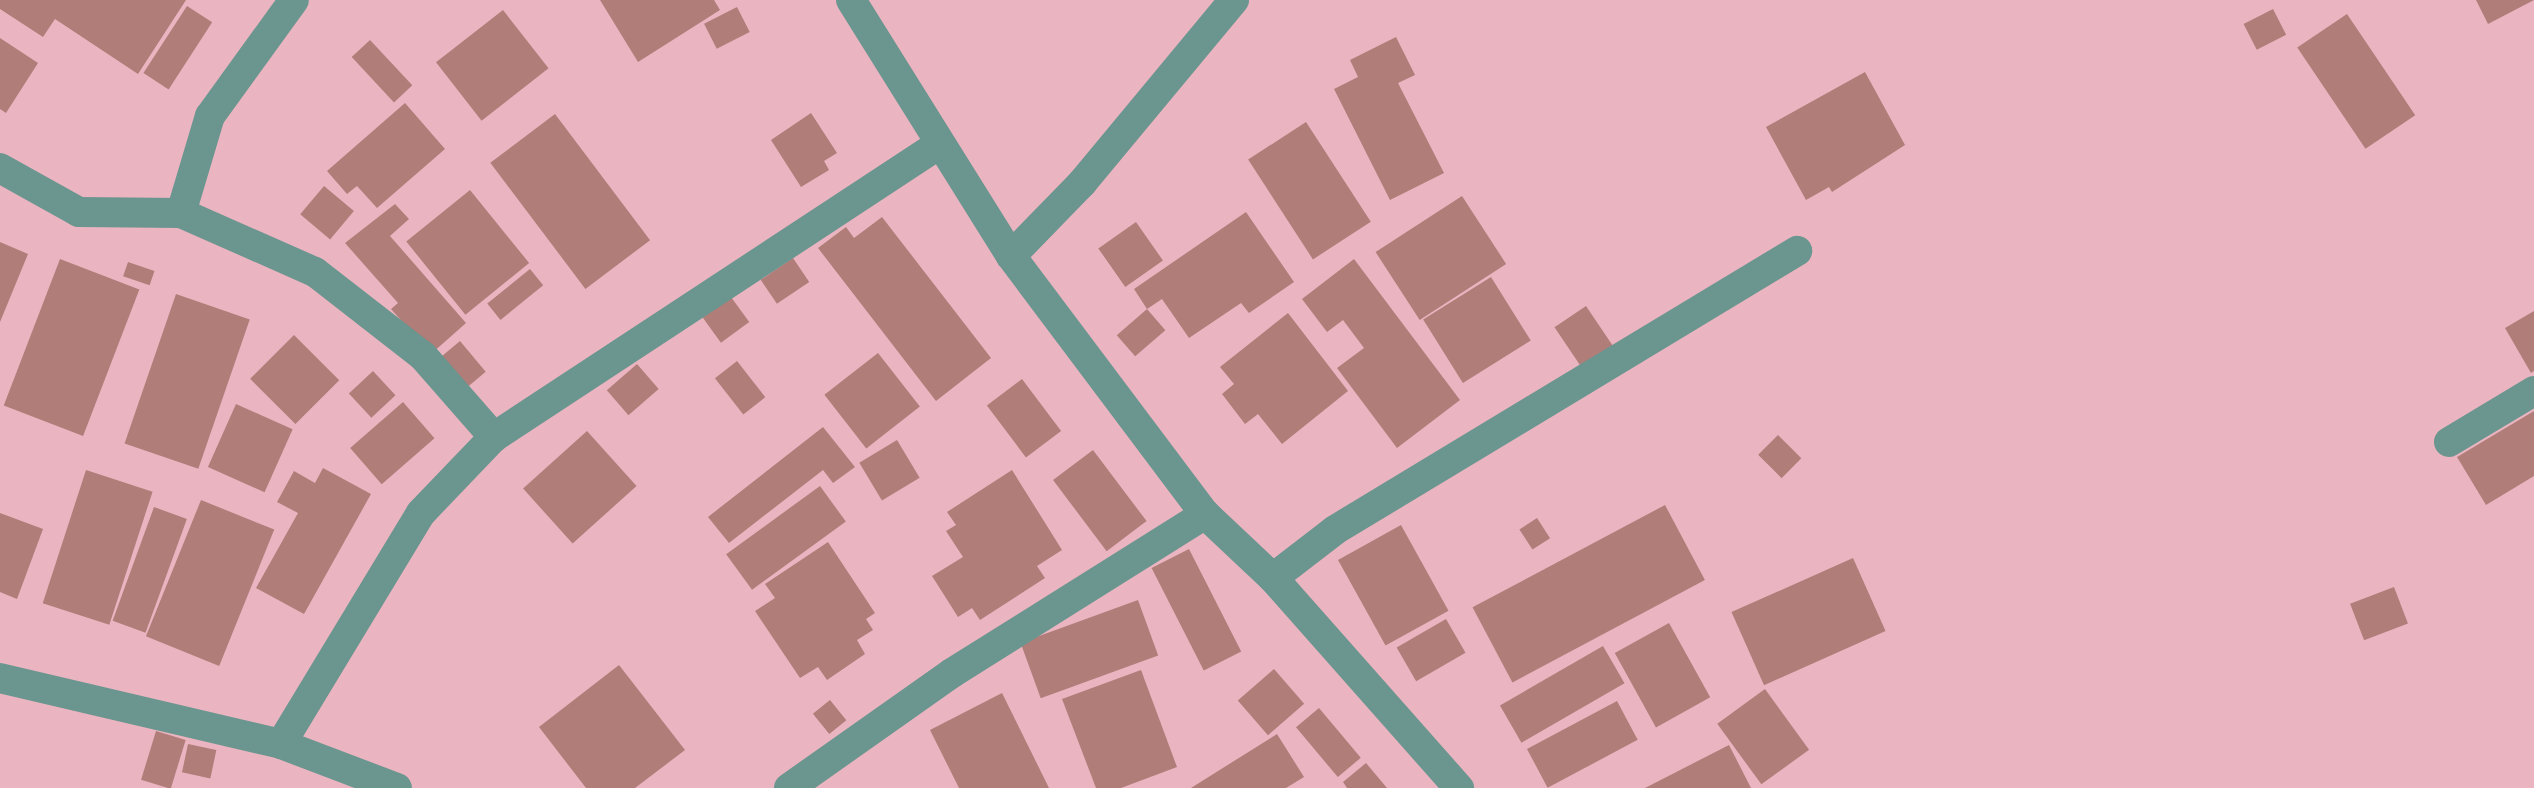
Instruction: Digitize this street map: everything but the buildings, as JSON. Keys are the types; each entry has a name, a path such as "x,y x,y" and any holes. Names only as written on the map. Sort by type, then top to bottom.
{"street":[{"path":"181,213 210,116 294,0"},
{"path":"851,0 938,145 1011,256 1205,514 1274,578 1459,788"},
{"path":"1011,256 1082,183 1234,0"},
{"path":"281,744 421,513 494,437 938,145"},
{"path":"0,168 79,212 181,213 314,272 422,356 494,437"},
{"path":"1274,578 1335,530 1797,251"},
{"path":"2449,442 2534,391"},
{"path":"789,788 952,673 1205,514"},
{"path":"0,678 281,744 397,788"}]}
